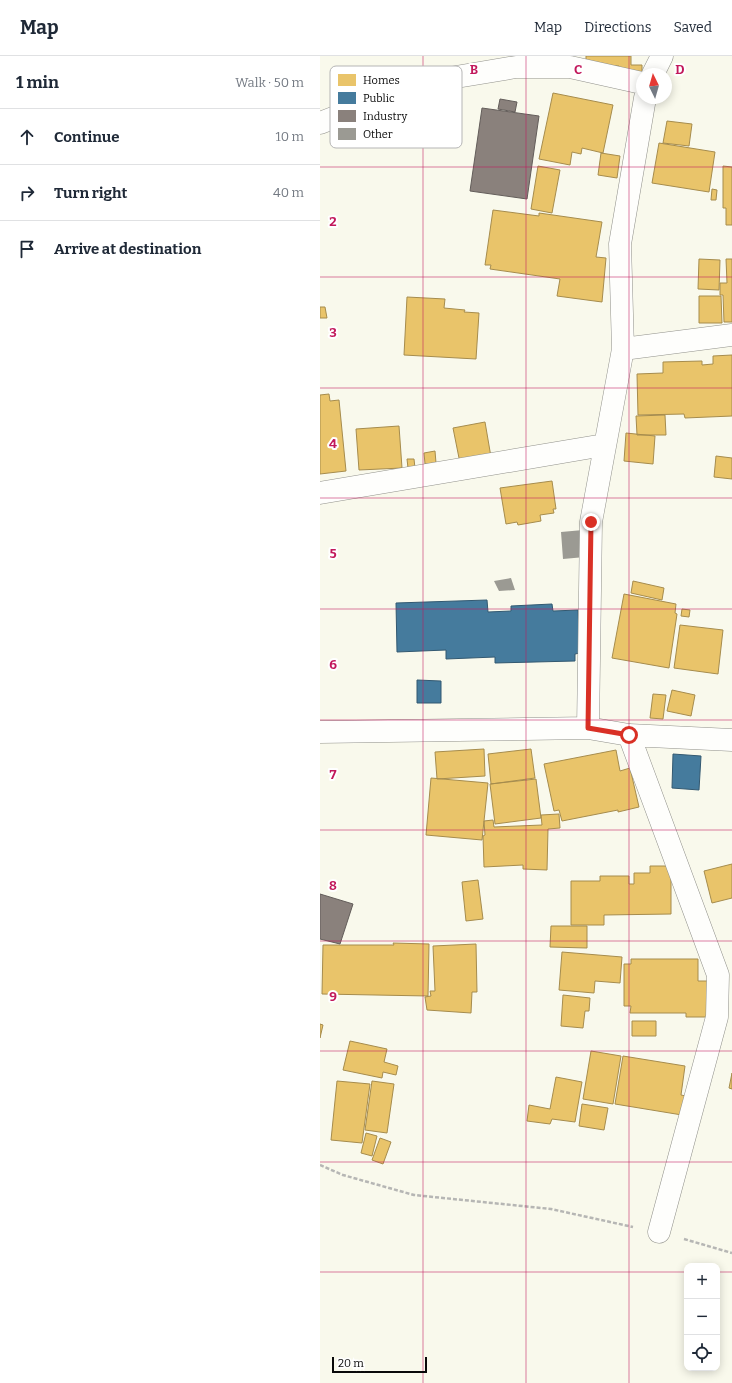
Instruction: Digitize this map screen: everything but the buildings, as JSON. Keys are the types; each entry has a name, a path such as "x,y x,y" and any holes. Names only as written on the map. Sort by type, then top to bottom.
{"street":[{"path":"656,68 662,56"},
{"path":"462,76 516,67 570,67 636,82"},
{"path":"588,728 591,522 604,445 623,349 620,244 645,104"},
{"path":"320,123 330,119"},
{"path":"623,349 732,335"},
{"path":"320,492 604,445"},
{"path":"320,732 588,728 629,735 732,740"},
{"path":"629,735 718,975 717,1017 659,1232"}],"path":[{"path":"320,1165 344,1175 414,1195 551,1209 659,1232 732,1253"}],"route":[{"path":"591,522 588,728 629,735"}]}
